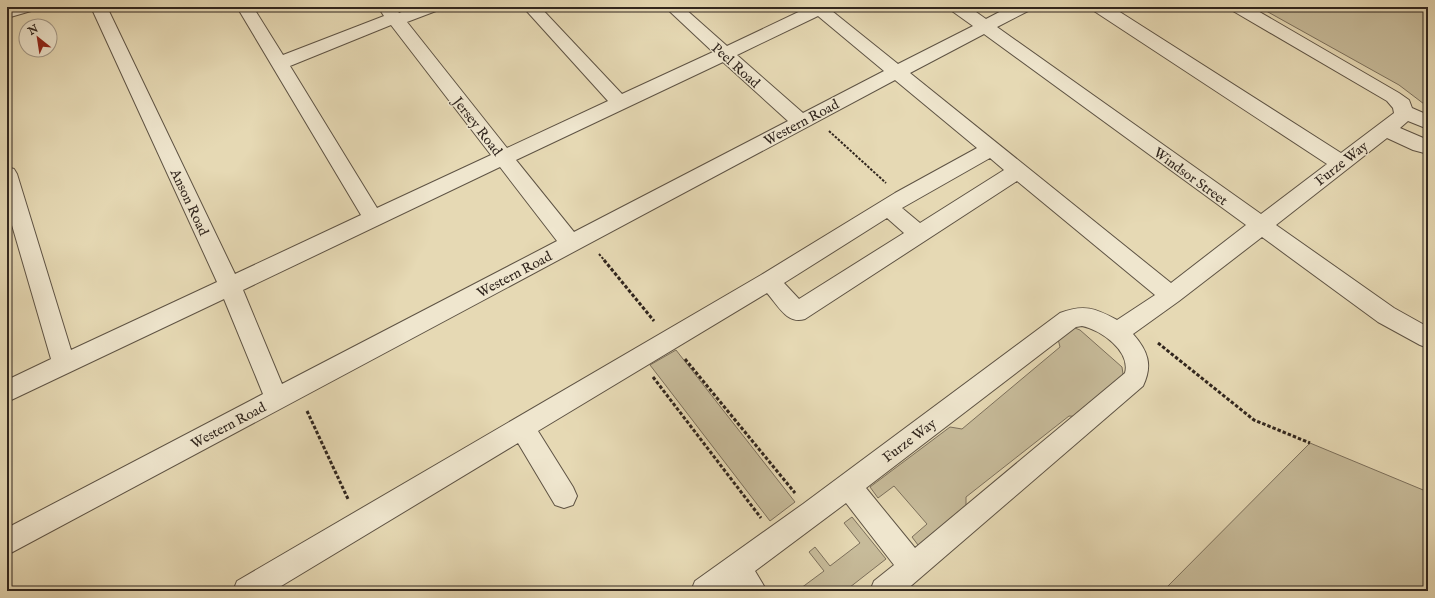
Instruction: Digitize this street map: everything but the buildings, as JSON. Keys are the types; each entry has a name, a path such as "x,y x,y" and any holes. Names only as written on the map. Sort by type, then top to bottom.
{"street":[{"path":"7,13 25,7"},
{"name":"Anson Road","path":"99,7 230,286 277,400"},
{"path":"245,7 374,218"},
{"path":"280,64 392,15 430,7"},
{"path":"531,7 619,102"},
{"name":"Peel Road","path":"673,7 723,54 806,119"},
{"name":"Windsor Street","path":"958,7 1260,226 1386,315 1428,338"},
{"name":"Western Road","path":"7,542 806,119 1022,7"},
{"path":"1100,7 1341,163"},
{"path":"1239,7 1393,97 1402,105 1404,112 1428,122"},
{"path":"7,391 818,8 1171,295"},
{"name":"Jersey Road","path":"392,15 503,158 578,240"},
{"name":"Furze Way","path":"705,591 812,513 1068,320 1082,316 1125,327 1171,295 1404,115 1404,112"},
{"path":"1385,129 1420,145 1428,147"},
{"path":"247,591 639,359 669,339 769,281 896,203 992,148"},
{"path":"769,281 797,312 1019,170"},
{"path":"7,174 64,364"},
{"path":"896,203 919,234"},
{"name":"Furze Way","path":"884,591 1135,379 1138,367 1125,327"},
{"path":"522,428 564,496"},
{"path":"848,486 913,567"},
{"path":"736,567 753,591"}],"path":[{"path":"806,119 896,203"},
{"path":"578,240 669,339 812,513"},
{"path":"1125,327 1254,420 1310,443"},
{"path":"639,359 777,539"},
{"path":"296,389 360,525"}],"shaded area":[{"path":"1259,7 1428,7 1428,107 1399,85"},
{"path":"1075,328 1080,330 1122,367 1123,374 1083,417 1069,416 966,497 966,511 921,549 912,537 927,524 894,486 878,498 870,487 950,427 962,429 1060,347 1058,339"},
{"path":"676,350 795,502 770,521 650,365"},
{"path":"1310,443 1428,492 1428,591 1163,591"},
{"path":"852,517 886,559 845,591 797,591 824,571 809,552 815,547 830,566 860,543 844,523"}]}
